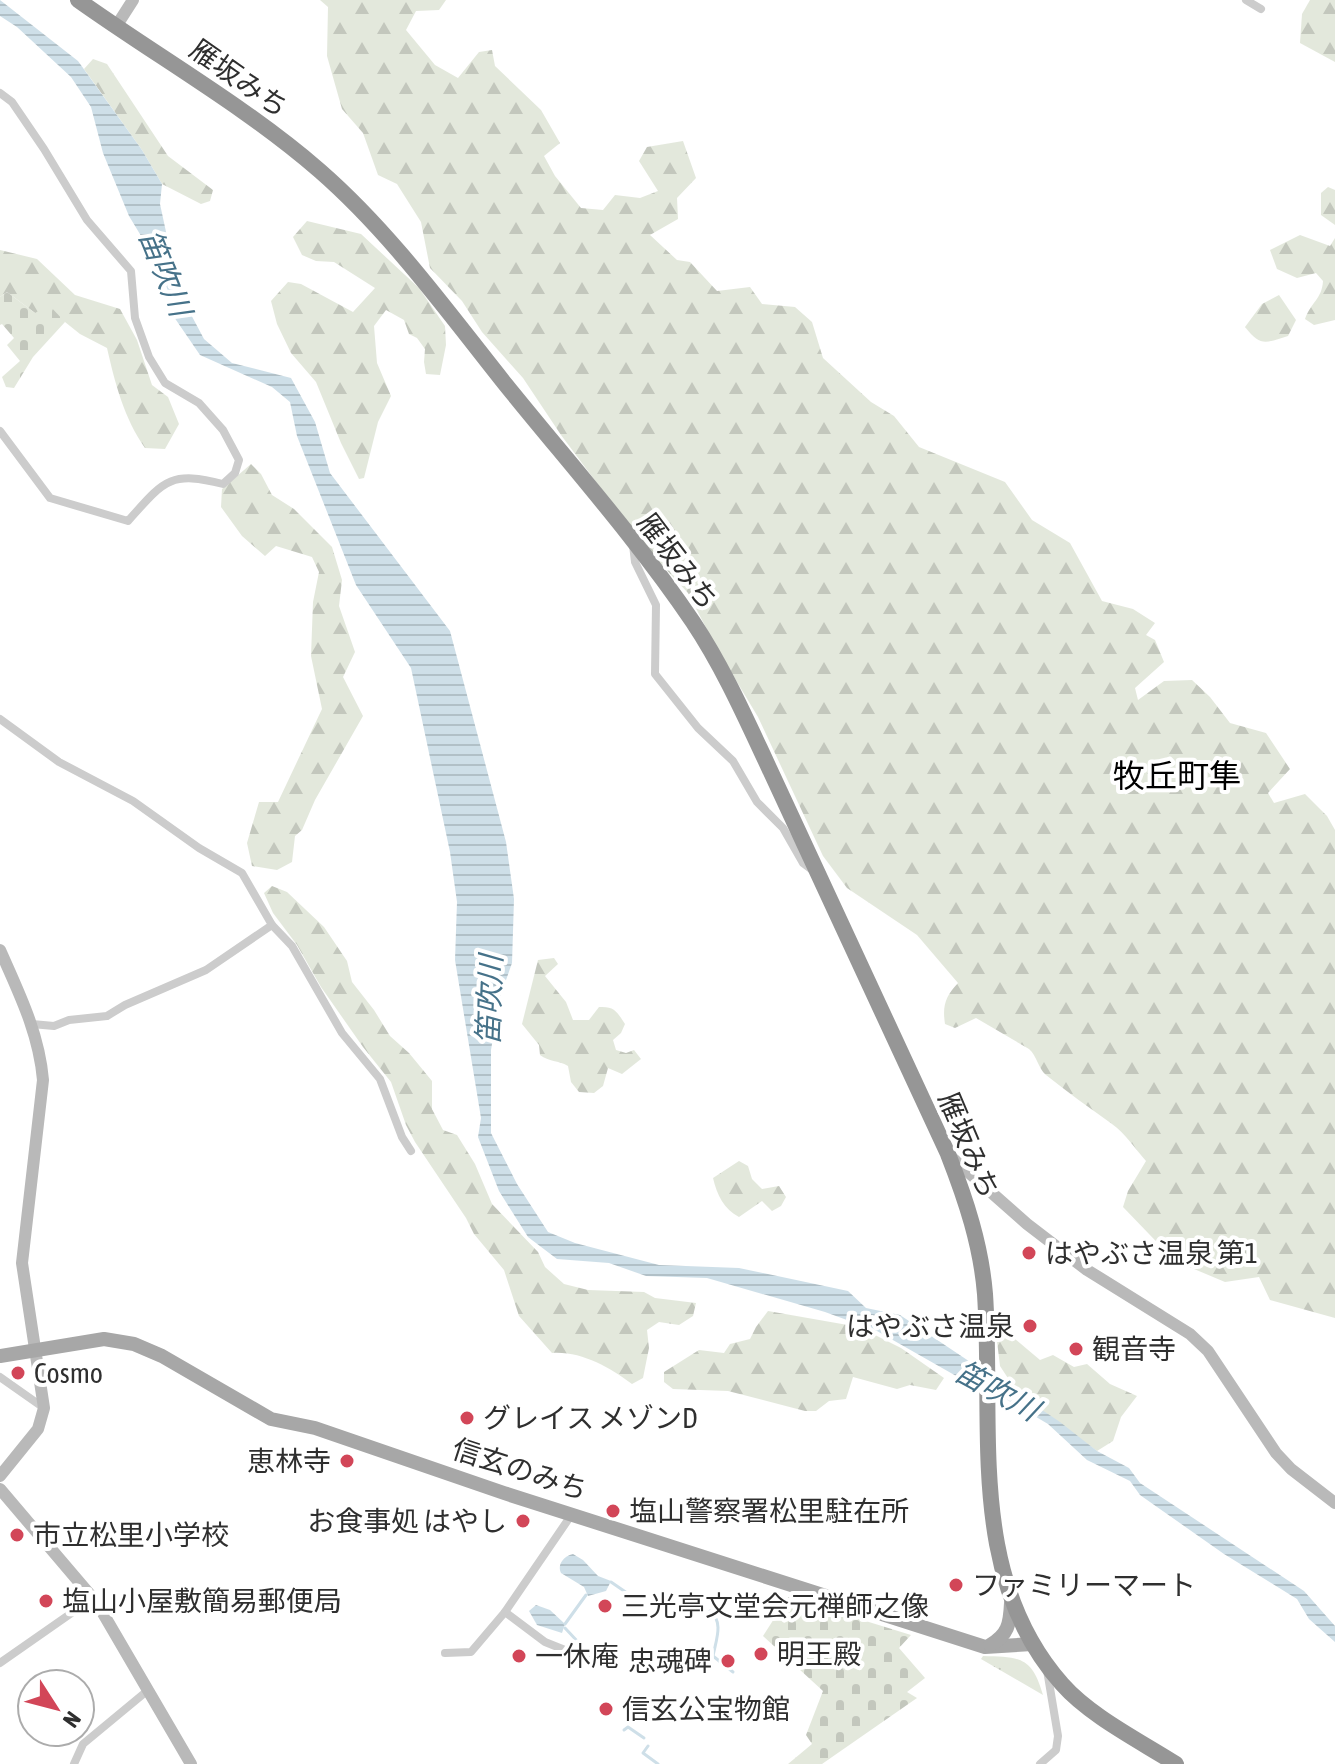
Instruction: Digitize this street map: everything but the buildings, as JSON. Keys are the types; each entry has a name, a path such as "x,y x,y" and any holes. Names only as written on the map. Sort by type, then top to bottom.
{"highway":[{"name":"雁坂みち","path":"78,0 280,138 346,195 403,257 633,542 695,625 734,694 948,1154 970,1214 980,1253 986,1325 992,1512 998,1560 1011,1603"},
{"path":"1011,1603 1032,1644 1071,1693 1176,1764"}],"main road":[{"path":"117,25 133,0"},
{"path":"0,950 32,1024 43,1080 22,1263 44,1408 38,1429 0,1476"},
{"path":"948,1154 1027,1224 1087,1270 1190,1334 1208,1351 1276,1453 1291,1469 1335,1503"},
{"name":"信玄のみち","path":"0,1356 104,1339 134,1344 162,1356 271,1419 329,1432 985,1647 1032,1644"},
{"path":"0,1489 93,1598 191,1764"},
{"path":"985,1647 994,1643 1010,1625 1011,1603"}],"street":[{"path":"1246,0 1261,9"},
{"path":"0,93 12,102 87,220 131,271 135,318 149,357 165,383 199,403 223,430 239,460 235,473 223,484 178,477 157,488 128,521 50,498 0,431"},
{"path":"633,542 635,562 656,605 655,674 698,728 726,753 757,802 783,828 803,863 818,874"},
{"path":"0,719 59,762 133,801 199,848 242,873 272,925 292,946 342,1033 380,1079 402,1137 411,1151"},
{"path":"32,1024 54,1026 69,1020 107,1016 206,970 272,925"},
{"path":"0,1377 44,1408"},
{"path":"445,1653 471,1652 505,1612 572,1514"},
{"path":"0,1663 93,1598"},
{"path":"505,1612 545,1642 600,1664"},
{"path":"1040,1764 1056,1750 1058,1736 1046,1665"},
{"path":"74,1764 83,1744 147,1691"}],"green space":[{"path":"320,0 446,0 439,10 416,11 406,30 435,65 458,78 479,52 492,50 495,66 541,110 560,143 544,156 555,176 581,208 603,210 615,195 640,198 658,191 639,161 647,147 683,141 696,178 677,198 678,219 650,235 677,260 690,262 717,291 750,287 762,304 795,307 812,322 823,358 871,402 894,416 919,447 1005,482 1032,520 1070,543 1102,601 1133,609 1155,623 1146,635 1155,640 1164,662 1135,688 1138,700 1164,681 1192,680 1230,723 1266,733 1290,769 1268,793 1274,803 1305,794 1327,816 1335,830 1335,1318 1270,1300 1259,1277 1225,1282 1175,1261 1123,1207 1128,1191 1146,1161 1121,1132 1046,1075 1029,1049 976,1018 955,1028 945,1024 946,1001 958,983 917,935 847,888 823,856 758,717 688,593 644,546 561,435 523,378 482,332 462,301 430,268 421,222 397,184 378,175 363,133 342,109 327,56 328,7"},
{"path":"1310,0 1335,0 1335,62 1300,43 1302,14"},
{"path":"93,59 107,64 168,156 213,190 210,201 201,204 162,184 142,150 84,69"},
{"path":"1328,187 1335,190 1335,225 1321,215 1321,193"},
{"path":"307,221 361,234 419,288 445,326 446,345 440,375 426,374 425,349 417,338 409,334 404,320 386,310 374,326 377,363 391,396 378,422 364,478 359,479 341,443 316,382 291,353 277,324 271,301 288,282 301,284 353,312 375,288 334,262 316,261 302,255 293,237"},
{"path":"1300,235 1330,246 1335,238 1335,320 1314,325 1305,319 1322,287 1323,281 1316,273 1297,278 1277,269 1270,250"},
{"path":"0,250 37,259 75,295 120,309 137,340 152,385 168,397 179,424 165,449 145,448 131,425 107,348 65,322 35,313 7,292 0,297"},
{"path":"7,292 35,313 49,305 65,322 33,357 14,388 6,387 2,377 20,361 7,345 14,338 0,325 0,297"},
{"path":"1279,295 1296,320 1288,336 1264,342 1255,338 1245,327 1262,304"},
{"path":"251,464 261,474 272,495 294,509 332,547 342,580 339,606 355,652 343,677 363,716 315,800 302,830 295,836 292,862 277,870 252,866 247,843 259,802 278,802 322,709 311,656 313,602 319,572 312,557 276,546 265,556 242,536 221,507 222,489"},
{"path":"272,886 287,892 324,927 347,961 352,982 390,1036 432,1081 432,1109 443,1130 457,1135 475,1164 492,1204 538,1252 545,1267 564,1284 588,1290 644,1292 655,1298 696,1303 693,1316 679,1325 659,1322 647,1330 649,1348 643,1378 632,1384 594,1361 552,1353 519,1316 504,1270 474,1234 415,1142 391,1082 321,987 297,945 273,913 264,893"},
{"path":"554,958 558,964 545,976 566,1002 573,1020 589,1020 599,1007 612,1009 625,1024 613,1040 616,1050 626,1053 634,1050 641,1059 622,1074 608,1068 603,1086 594,1093 579,1092 571,1082 568,1066 540,1055 539,1045 522,1024 538,960"},
{"path":"739,1161 748,1166 752,1179 762,1189 779,1186 786,1197 781,1206 772,1211 762,1201 739,1217 725,1206 713,1178"},
{"path":"768,1311 859,1327 901,1348 944,1378 936,1390 910,1385 897,1389 853,1377 846,1399 829,1401 816,1411 805,1411 728,1391 673,1389 664,1382 664,1372 699,1350 724,1353 730,1344 750,1339"},
{"path":"1008,1333 1040,1360 1053,1355 1074,1367 1087,1364 1110,1384 1137,1396 1121,1417 1113,1441 1097,1451 1019,1395 1000,1366 997,1341"},
{"path":"788,1597 911,1635 899,1648 925,1678 907,1692 917,1698 822,1764 788,1764 812,1744 806,1735 823,1691 763,1636"},
{"path":"983,1656 1022,1661 1034,1673 1043,1695 981,1659"}],"water":[{"name":"笛吹川","path":"0,0 78,61 142,150 162,184 160,204 179,292 204,339 232,363 291,378 315,422 330,473 450,631 506,842 514,899 512,963 500,997 491,1050 491,1133 517,1184 548,1232 575,1243 659,1265 739,1268 848,1291 866,1308 900,1315 1060,1422 1097,1451 1129,1468 1140,1483 1304,1591 1335,1626 1335,1642 1309,1619 1297,1599 1224,1554 1140,1495 1130,1481 1087,1460 1048,1424 877,1331 825,1312 707,1278 646,1276 609,1263 557,1259 528,1237 499,1191 478,1137 481,1118 455,960 457,902 450,852 411,668 356,585 297,436 290,402 272,387 200,355 174,317 167,288 152,254 129,216 103,153 91,107 71,77 17,27 0,16"},
{"path":"573,1554 598,1576 611,1581 606,1591 588,1596 584,1587 561,1573 562,1561"},
{"path":"536,1605 550,1610 565,1624 562,1633 537,1625 529,1611"}],"waterway":[{"path":"611,1582 631,1593"},
{"path":"565,1624 586,1595"},
{"path":"710,1611 718,1626 713,1656 733,1672"},
{"path":"565,1628 581,1649"},
{"path":"624,1730 628,1727 644,1738"},
{"path":"648,1746 643,1753 658,1764"}],"place":[{"name":"はやぶさ温泉 第1","path":"1029,1253"},
{"name":"はやぶさ温泉","path":"1030,1326"},
{"name":"観音寺","path":"1076,1349"},
{"name":"Cosmo","path":"18,1373"},
{"name":"グレイス メゾンD","path":"467,1418"},
{"name":"恵林寺","path":"347,1461"},
{"name":"塩山警察署松里駐在所","path":"613,1511"},
{"name":"お食事処 はやし","path":"523,1521"},
{"name":"市立松里小学校","path":"17,1535"},
{"name":"ファミリーマート","path":"956,1585"},
{"name":"塩山小屋敷簡易郵便局","path":"46,1601"},
{"name":"三光亭文堂会元禅師之像","path":"605,1606"},
{"name":"明王殿","path":"761,1654"},
{"name":"一休庵","path":"519,1656"},
{"name":"忠魂碑","path":"728,1661"},
{"name":"信玄公宝物館","path":"606,1709"}],"district":[{"name":"牧丘町隼","path":"1177,776"}]}
